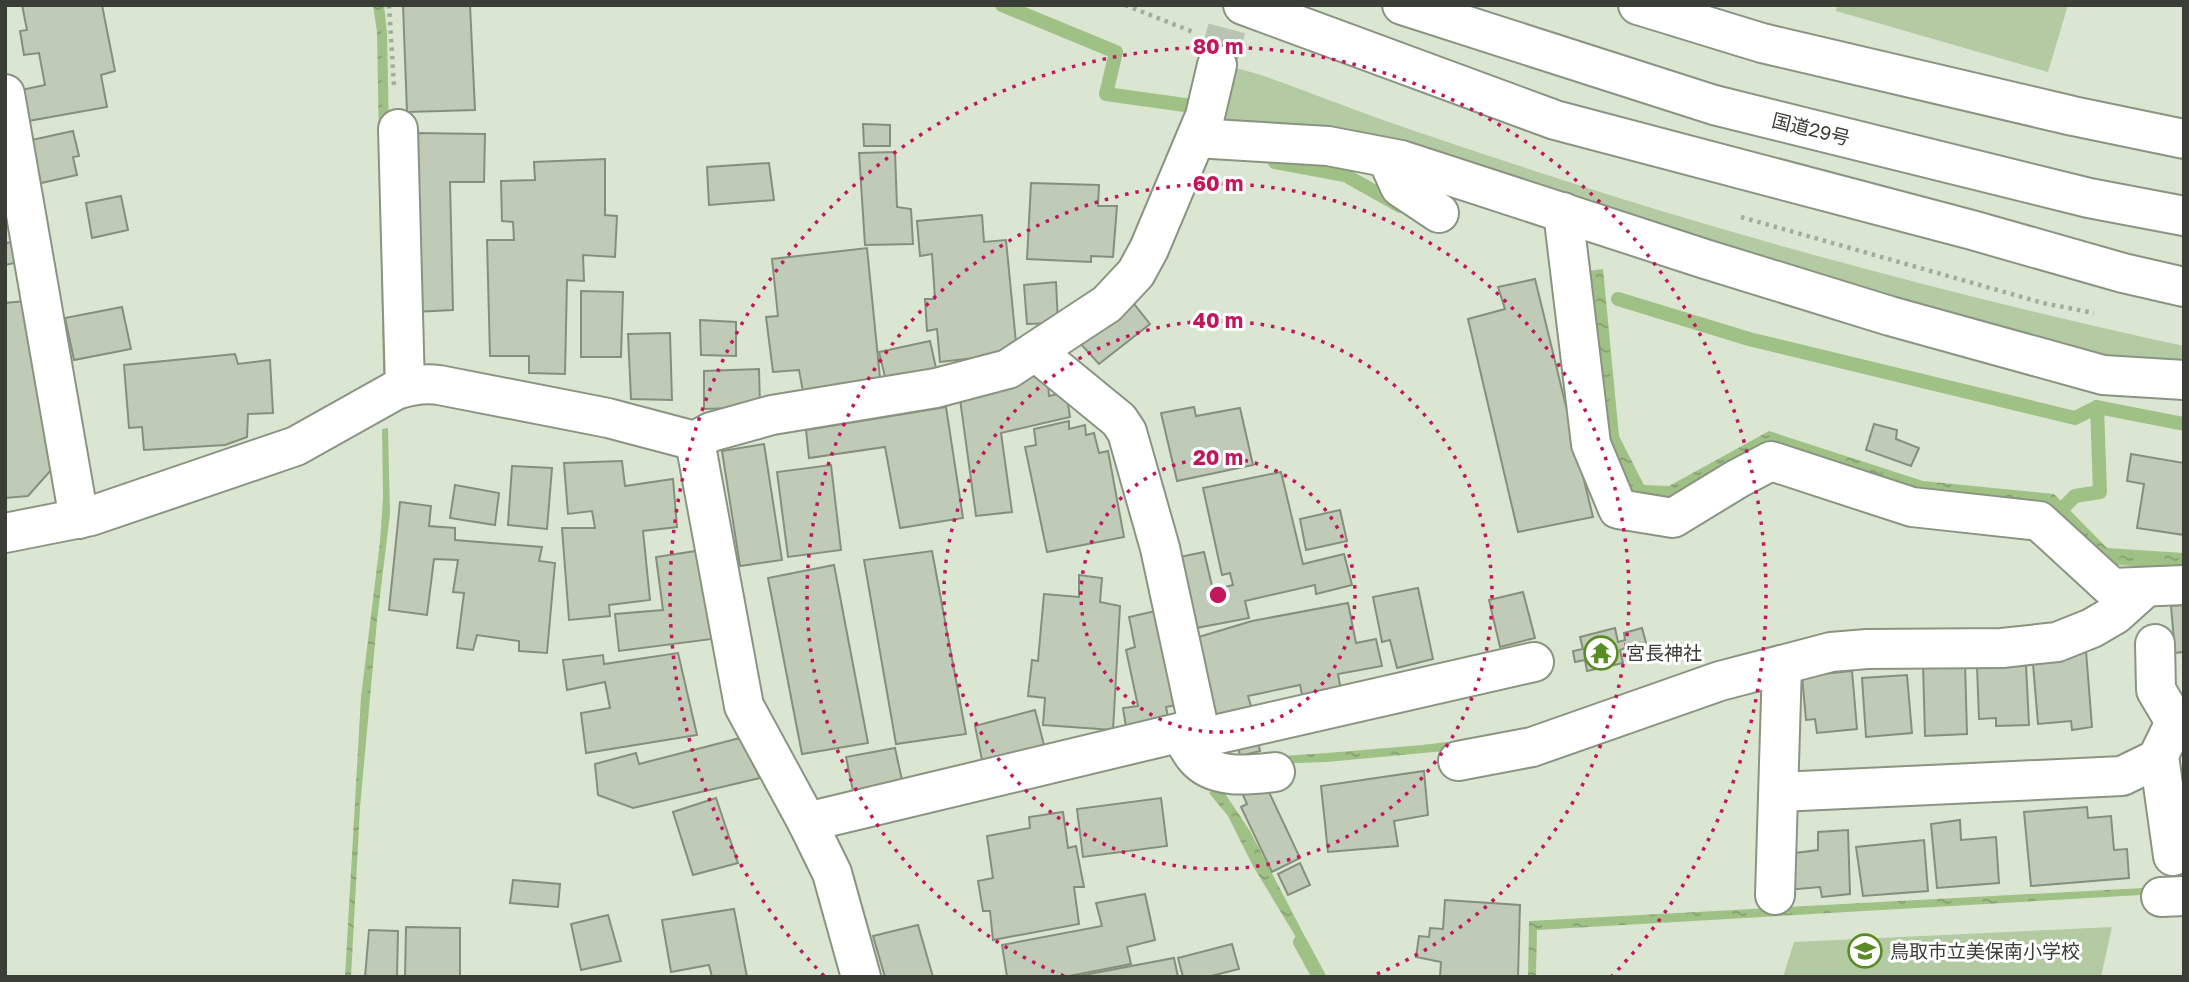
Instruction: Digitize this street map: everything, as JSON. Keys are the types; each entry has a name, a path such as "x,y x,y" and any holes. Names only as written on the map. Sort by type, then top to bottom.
{"main road":[{"path":"1243,5 1555,120 1972,230 2123,273 2184,287"},
{"name":"国道29号","path":"1402,5 1430,11 1714,105 2089,198 2184,216"},
{"path":"1638,5 1762,43 2073,116 2184,139"},
{"path":"5,533 79,519 296,446 375,401 405,387 427,383 608,418 695,441 711,432 772,415 936,387 1008,369 1107,304 1136,273 1149,250 1205,117 1217,65"},
{"path":"5,94 79,519"},
{"path":"398,129 405,387"},
{"path":"1196,138 1328,146 1401,160 1890,316 2103,375 2184,380"},
{"path":"1387,158 1401,187 1439,213"},
{"path":"1563,212 1591,444 1618,509 1673,518 1771,461 1912,507 2039,521 2112,588 2184,585"},
{"path":"1036,352 1119,420 1127,432 1160,548 1196,759 1215,771 1240,776 1275,772"},
{"path":"695,441 744,706 832,873 861,977"},
{"path":"1458,761 1532,747 1720,681 1831,653 1867,649 2003,648 2057,642 2092,628 2116,614 2147,587"},
{"path":"1779,792 2122,775 2157,759 2179,721 2156,690 2155,644"},
{"path":"807,822 1189,730 1201,738 1534,662"},
{"path":"1775,895 1782,666"},
{"path":"2159,756 2174,856"}],"path":[{"path":"389,5 398,129"}],"shaded area":[{"path":"1837,5 2068,5 2048,72 1836,11"},
{"path":"1232,67 1468,149 1704,224 1943,289 2184,346 2184,363 2105,356 1887,297 1399,140 1395,144 1219,122"},
{"path":"2112,927 2101,977 1783,977 1794,942"}],"water":[{"path":"373,5 384,5 387,33 394,374 383,373 377,32"},
{"path":"1603,269 1619,436 1644,485 1669,486 1769,431 1923,481 2054,494 2107,548 2184,553 2184,569 2100,564 1917,497 1770,450 1674,503 1634,501 1604,440 1588,271"},
{"path":"388,428 390,514 360,808 351,977 345,977 361,697 380,542 383,498 382,429"},
{"path":"2091,608 2094,618 2073,629 2026,640 1856,642 1771,660 1626,701 1517,742 1327,762 1240,765 1218,759 1220,754 1237,759 1327,753 1513,734 1622,695 1823,641 1876,635 2026,633 2075,622 2086,615 2085,610"},
{"path":"1220,786 1250,831 1326,977 1320,977 1253,866 1228,816 1209,793"},
{"path":"2143,888 2141,895 1537,930 1536,977 1528,977 1529,921"}],"building":[{"path":"22,5 102,5 115,71 101,75 107,107 28,121 21,90 45,85 39,53 24,55 20,31 27,30"},
{"path":"403,5 470,5 475,110 407,112"},
{"path":"863,124 890,125 890,146 864,146"},
{"path":"73,131 79,156 73,157 77,175 37,184 27,141"},
{"path":"416,133 485,134 484,182 450,182 453,310 414,312"},
{"path":"895,152 897,207 911,209 913,244 865,245 859,153"},
{"path":"605,159 605,215 617,216 615,257 583,255 584,281 567,280 565,374 529,373 529,356 490,356 487,240 514,240 513,222 502,221 501,181 535,180 534,162"},
{"path":"769,163 774,200 709,205 707,167"},
{"path":"1031,183 1099,185 1098,206 1117,206 1113,257 1091,256 1091,262 1027,259"},
{"path":"121,196 128,230 92,238 86,203"},
{"path":"982,215 984,242 1006,240 1017,353 940,362 937,329 927,331 925,299 935,299 932,254 920,256 917,221"},
{"path":"15,242 19,262 5,265 5,243"},
{"path":"867,248 881,388 804,397 799,370 773,372 766,317 778,316 772,259"},
{"path":"1535,279 1593,517 1518,532 1468,319 1505,309 1498,287"},
{"path":"1056,282 1058,323 1027,324 1024,285"},
{"path":"581,291 623,292 621,357 581,357"},
{"path":"1131,300 1150,324 1099,364 1078,341"},
{"path":"25,301 52,469 28,496 5,498 5,303"},
{"path":"122,307 131,349 74,360 65,318"},
{"path":"700,320 736,322 736,356 701,355"},
{"path":"670,333 672,400 631,399 628,334"},
{"path":"930,341 938,377 888,389 879,352"},
{"path":"235,354 238,364 270,360 273,413 248,414 247,437 225,445 144,450 142,427 129,428 124,365"},
{"path":"759,369 760,407 704,409 704,371"},
{"path":"1047,372 1049,396 1066,392 1070,417 1001,433 1012,512 976,516 959,392"},
{"path":"946,407 963,518 900,528 885,447 809,458 806,430"},
{"path":"1194,407 1196,416 1240,408 1253,465 1177,481 1161,413"},
{"path":"1069,421 1069,429 1085,425 1086,435 1094,433 1099,453 1108,451 1124,537 1047,552 1025,447 1036,445 1034,429"},
{"path":"1874,424 1897,430 1896,439 1919,448 1911,466 1866,450"},
{"path":"764,444 782,560 740,566 722,451"},
{"path":"2131,454 2184,463 2184,535 2137,528 2144,484 2127,481"},
{"path":"622,461 625,486 673,479 677,527 643,531 650,600 609,605 610,616 569,620 562,528 595,528 592,511 568,514 564,463"},
{"path":"831,465 841,550 788,557 777,472"},
{"path":"512,466 552,468 547,529 508,525"},
{"path":"1281,472 1303,564 1344,554 1352,585 1316,594 1315,585 1245,601 1249,618 1191,629 1175,558 1204,552 1213,590 1233,585 1230,573 1222,575 1203,488"},
{"path":"455,485 499,493 495,525 450,518"},
{"path":"400,502 431,506 429,526 455,528 455,540 542,547 539,561 555,563 547,653 519,651 519,641 477,635 473,650 457,648 464,593 453,592 458,560 434,559 427,615 389,610"},
{"path":"1340,510 1347,541 1306,550 1300,519"},
{"path":"696,551 712,639 619,651 615,614 663,610 656,557"},
{"path":"932,551 966,734 896,744 864,560"},
{"path":"834,565 868,743 802,754 768,578"},
{"path":"1079,575 1102,578 1100,602 1120,606 1113,730 1043,725 1045,698 1028,696 1032,660 1038,661 1044,594 1079,597"},
{"path":"1418,588 1433,659 1397,668 1390,640 1382,642 1373,597"},
{"path":"1523,592 1535,638 1500,647 1489,600"},
{"path":"1348,603 1356,643 1376,639 1382,666 1338,674 1342,696 1304,704 1300,685 1248,696 1254,716 1214,725 1192,639 1252,621"},
{"path":"2184,605 2184,652 2175,653 2171,606"},
{"path":"1160,610 1181,704 1166,707 1168,717 1126,727 1123,708 1138,706 1126,650 1135,647 1129,617"},
{"path":"1615,628 1618,642 1625,640 1624,633 1642,628 1648,650 1629,656 1627,647 1620,650 1623,663 1587,671 1585,660 1575,662 1573,651 1583,649 1580,637"},
{"path":"2086,651 2092,727 2072,730 2071,721 2038,724 2033,664 2063,661 2062,655"},
{"path":"678,653 697,735 586,753 581,713 610,708 605,682 567,690 563,660 603,655 604,664"},
{"path":"1965,662 1967,734 1925,736 1923,664"},
{"path":"2026,665 2029,725 1996,726 1996,718 1979,719 1977,667"},
{"path":"1852,671 1857,729 1817,733 1815,719 1806,720 1802,676"},
{"path":"1907,675 1912,733 1866,737 1862,678"},
{"path":"1035,710 1044,745 982,760 975,726"},
{"path":"1257,737 1260,751 1240,756 1237,741"},
{"path":"740,738 760,778 633,808 598,795 595,764 636,753 639,764"},
{"path":"895,748 902,780 853,791 846,757"},
{"path":"1424,771 1428,815 1394,821 1398,846 1328,852 1321,786"},
{"path":"1259,787 1268,790 1300,858 1272,872 1241,807 1247,804 1243,795"},
{"path":"716,798 738,863 693,875 673,812"},
{"path":"1161,798 1167,846 1083,857 1077,809"},
{"path":"2087,807 2088,818 2111,816 2114,850 2127,849 2129,878 2031,886 2024,812"},
{"path":"1063,812 1068,848 1076,846 1084,887 1074,887 1079,924 993,940 990,911 983,911 978,881 993,878 987,836 1030,828 1029,817"},
{"path":"1960,820 1961,840 1996,837 1999,883 1937,888 1931,824"},
{"path":"1848,830 1850,894 1822,897 1820,887 1787,890 1787,854 1818,850 1818,832"},
{"path":"1924,840 1928,891 1863,896 1856,847"},
{"path":"1300,863 1310,885 1288,895 1278,874"},
{"path":"513,880 560,884 558,907 510,903"},
{"path":"1145,894 1155,940 1127,947 1131,964 1064,977 1007,977 1002,945 1102,926 1096,903"},
{"path":"1445,900 1520,905 1518,977 1440,977 1441,962 1416,957 1419,936 1429,937 1430,928 1443,929"},
{"path":"734,909 747,977 712,977 709,965 671,972 662,920"},
{"path":"608,915 621,961 581,970 571,924"},
{"path":"918,925 933,977 885,977 873,936"},
{"path":"406,927 460,928 460,977 405,977"},
{"path":"369,930 398,931 397,977 365,977"},
{"path":"1232,944 1239,969 1207,977 1183,977 1178,958"},
{"path":"1174,958 1178,977 1073,977"}],"waterway":[{"path":"1002,5 1116,52 1106,94 1192,106"},
{"path":"1275,162 1345,175 1400,206"},
{"path":"1618,299 1749,339 2075,418 2097,407 2184,424"},
{"path":"2059,512 2075,496 2100,492 2097,407"},
{"path":"1300,942 1319,977"}],"tunnel":[{"path":"1217,65 1233,5"}],"place":[{"name":"宮長神社","path":"1601,653"},
{"name":"鳥取市立美保南小学校","path":"1865,951"}]}
